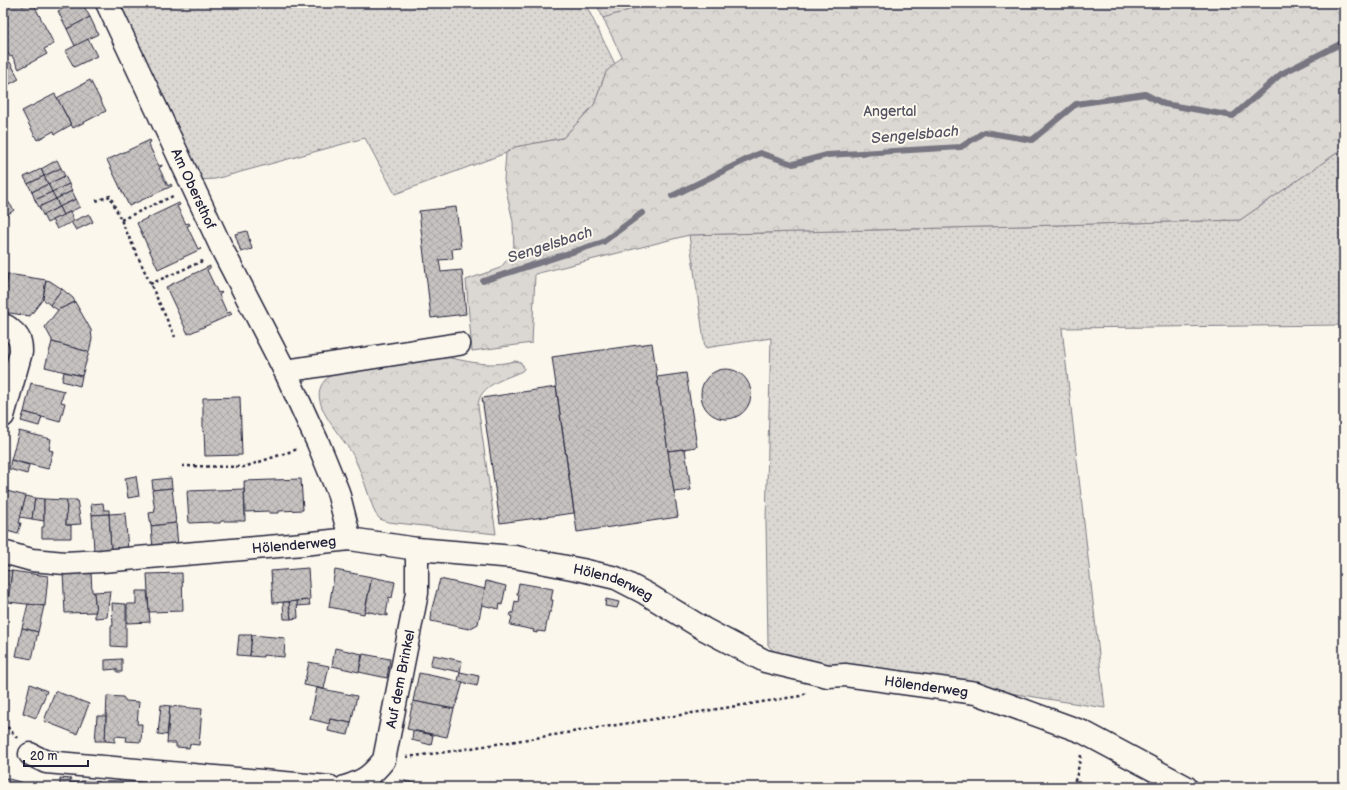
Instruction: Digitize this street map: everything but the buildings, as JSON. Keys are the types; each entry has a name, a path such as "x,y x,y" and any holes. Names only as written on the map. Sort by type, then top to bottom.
{"street":[{"name":"Am Obersthof","path":"107,3 223,251 285,371 318,443 338,492 350,539"},
{"path":"3,325 19,337 21,352 3,416"},
{"path":"285,371 460,344"},
{"name":"Hölenderweg","path":"3,552 32,560 65,562 124,559 350,539 417,549 515,557 582,570 616,578 645,593 704,629 765,661 828,676 845,675 976,693 1083,732 1186,787"},
{"name":"Auf dem Brinkel","path":"384,760 417,593 417,549"},
{"path":"30,754 46,762 330,787"},
{"path":"345,787 361,782 375,771 384,760"}],"path":[{"path":"121,220 193,187"},
{"path":"96,202 110,196 175,337"},
{"path":"150,284 223,251"},
{"path":"182,466 244,467 318,443"},
{"path":"384,760 446,752 800,696 817,688 825,682 828,676"},
{"path":"1072,787 1080,757 1083,732"}],"green space":[{"path":"116,3 585,3 615,64 606,72 594,105 563,138 515,147 506,153 395,194 365,138 215,179 198,180"},
{"path":"596,3 662,3 603,18"},
{"name":"Angertal","path":"652,3 1344,3 1344,148 1240,220 689,235 535,274 532,343 472,351 466,280 500,268 514,252 513,222 504,180 506,153 515,147 563,138 594,105 606,72 622,57 603,18"},
{"path":"1344,148 1344,325 1062,328 1105,708 779,657 768,645 766,521 771,338 705,348 689,235 1240,220"},
{"path":"440,356 486,364 515,361 523,365 524,369 522,371 488,387 483,392 478,406 496,534 388,522 380,519 375,513 353,455 324,413 320,402 320,391 324,381 335,373"}],"waterway":[{"name":"Sengelsbach","path":"672,196 760,153 793,164 827,155 961,147 984,132 1032,140 1076,104 1145,94 1164,104 1233,116 1281,74 1344,42"},
{"name":"Sengelsbach","path":"483,281 603,242 642,213"}]}
